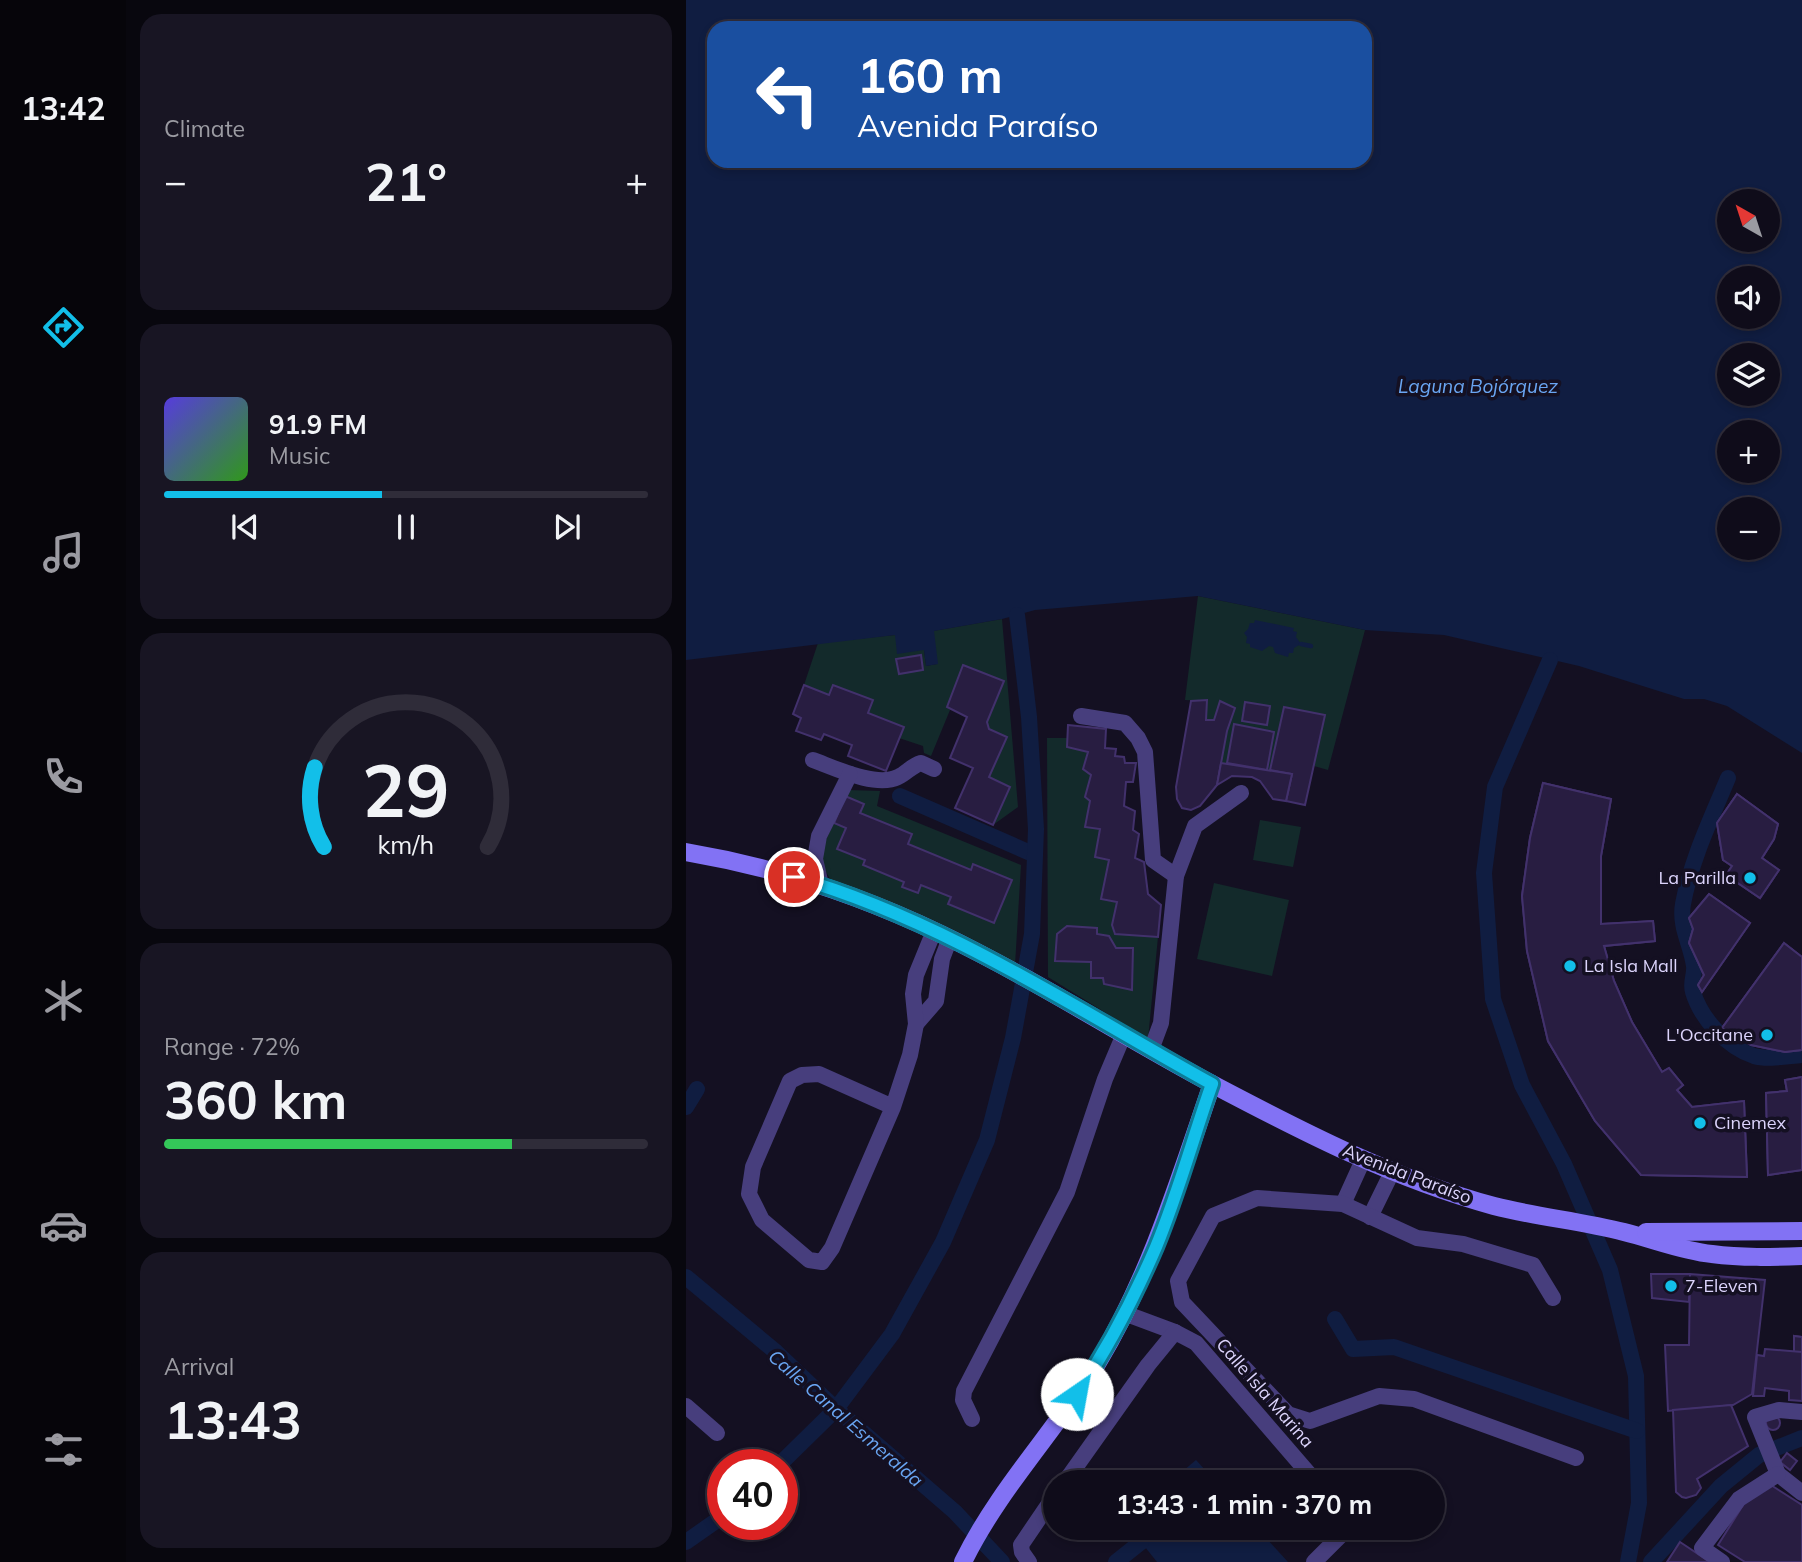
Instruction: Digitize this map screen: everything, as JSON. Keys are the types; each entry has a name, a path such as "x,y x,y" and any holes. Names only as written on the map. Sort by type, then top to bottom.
{"street":[{"path":"1081,716 1125,723 1138,738 1145,752 1153,860 1176,876"},
{"path":"813,760 850,774 881,781 899,777 912,765 921,763 934,769"},
{"path":"821,886 815,859 819,836 850,774"},
{"path":"1151,1050 1161,1023 1176,876 1195,826 1241,793"},
{"name":"Avenida Paraíso","path":"686,852 758,867 821,886 942,935 1042,987 1212,1084 1392,1172 1494,1205 1551,1219 1620,1231 1709,1254 1794,1257"},
{"path":"916,1024 936,1001 942,959 942,935"},
{"path":"893,1107 819,1074 802,1075 790,1082 753,1167 749,1195 762,1220 809,1260 822,1262 832,1248 893,1107 910,1055 916,1024 913,994 916,975 942,935"},
{"path":"972,1419 963,1400 964,1391 1067,1192 1105,1079 1124,1034"},
{"path":"965,1558 990,1516 1067,1410 1125,1313 1157,1245 1212,1084"},
{"path":"1343,1204 1363,1160"},
{"path":"1370,1217 1392,1172"},
{"path":"1553,1298 1534,1265 1462,1244 1417,1238 1343,1204 1257,1198 1213,1216 1178,1281 1182,1302 1288,1414 1310,1421 1379,1396 1415,1399 1576,1458"},
{"name":"Avenida Paraíso","path":"1620,1231 1795,1232"},
{"path":"1794,1257 1795,1232"},
{"name":"Calle Isla Marina","path":"1125,1313 1196,1343 1307,1470"},
{"path":"1074,1470 1148,1365 1175,1332"},
{"path":"1802,1412 1779,1410 1755,1418 1776,1470 1802,1493"},
{"path":"690,1413 717,1433"},
{"path":"1722,1562 1702,1548 1739,1499 1776,1470"},
{"path":"1029,1562 1021,1552 1021,1545 1043,1513"},
{"path":"1314,1562 1336,1540"}],"green space":[{"path":"1198,596 1365,630 1328,770 1314,766 1324,715 1284,707 1270,770 1267,770 1274,732 1234,724 1227,763 1221,763 1235,708 1220,701 1214,720 1206,720 1206,701 1185,700"},
{"path":"1002,619 1018,807 993,825 1010,787 989,777 1006,737 989,729 987,722 1004,682 963,665 947,707 950,710 931,756 924,753 923,746 899,738 868,713 804,685 818,643 895,635 924,650 926,666 937,664 933,631"},
{"path":"1047,738 1067,738 1067,747 1088,752 1091,775 1085,796 1090,801 1086,827 1100,829 1095,857 1109,860 1101,899 1117,902 1112,925 1114,934 1158,937 1148,1039 1048,977"},
{"path":"848,790 880,791 877,806 1021,865 1015,965 832,882 824,866 822,852 834,823 846,828 838,849 865,860 864,865 904,882 903,887 917,893 921,885 951,897 948,904 994,923 1012,880 974,864 971,870 908,844 860,813 864,804 845,796"},
{"path":"1260,820 1301,827 1293,867 1253,860"},
{"path":"1214,883 1289,900 1272,976 1197,959"}],"water":[{"name":"Laguna Bojórquez","path":"686,0 1802,0 1802,753 1727,706 1704,699 1684,699 1579,666 1444,635 1365,630 1198,596 1035,610 934,631 938,664 926,666 924,650 897,654 895,635 686,660"},
{"path":"1255,620 1294,628 1293,631 1297,632 1296,637 1301,644 1294,648 1293,653 1289,653 1288,657 1275,653 1273,647 1269,646 1262,651 1250,647 1250,644 1246,643 1247,637 1244,633"},
{"path":"1196,1460 1205,1470 1184,1470"},
{"path":"1268,1540 1288,1562 1157,1562 1141,1542"}],"building":[{"path":"921,655 923,670 899,674 896,659"},
{"path":"963,665 1004,681 987,722 989,729 1007,737 989,777 1010,787 993,825 955,808 973,768 950,758 967,717 947,707"},
{"path":"804,685 829,695 833,685 873,700 868,713 904,727 886,771 848,756 852,745 824,734 821,740 796,731 801,718 793,714"},
{"path":"1207,700 1206,720 1214,720 1220,701 1235,708 1227,731 1217,785 1200,806 1191,810 1182,808 1177,799 1176,787 1191,701"},
{"path":"1245,702 1270,706 1267,725 1242,721"},
{"path":"1284,707 1325,715 1305,805 1286,801 1292,774 1270,770"},
{"path":"1234,724 1274,732 1267,770 1227,763"},
{"path":"1068,725 1106,729 1105,748 1116,749 1115,756 1124,757 1125,763 1136,763 1133,782 1126,782 1124,806 1135,811 1133,830 1139,834 1135,858 1144,862 1148,894 1161,905 1158,937 1115,934 1112,925 1117,902 1101,899 1109,860 1095,857 1100,829 1085,827 1090,801 1085,797 1091,775 1083,769 1088,752 1067,747"},
{"path":"1221,763 1292,774 1286,801 1273,799 1260,781 1252,777 1232,776 1217,785"},
{"name":"La Isla Mall","path":"1543,783 1611,799 1601,856 1601,924 1653,921 1655,941 1604,946 1614,981 1632,1022 1662,1072 1669,1068 1683,1085 1677,1090 1692,1107 1744,1101 1747,1177 1641,1175 1595,1121 1548,1041 1527,951 1522,896 1530,838"},
{"name":"La Isla Mall","path":"1543,783 1611,799 1601,856 1601,924 1653,921 1655,941 1604,946 1614,981 1632,1022 1662,1072 1669,1068 1683,1085 1677,1090 1692,1107 1744,1101 1747,1177 1641,1175 1595,1121 1548,1041 1527,951 1522,896 1530,838"},
{"path":"1737,794 1778,824 1774,839 1762,858 1779,870 1760,898 1726,875 1732,866 1723,860 1717,823"},
{"path":"1737,794 1778,824 1774,839 1762,858 1779,870 1760,898 1726,875 1732,866 1723,860 1717,823"},
{"path":"845,796 864,804 860,813 912,834 908,844 971,870 973,864 1012,880 994,923 948,904 951,897 921,885 918,893 902,887 904,882 863,865 865,860 837,849 846,828 834,823"},
{"name":"La Isla Mall","path":"1709,894 1750,923 1702,992 1698,985 1704,975 1689,943 1693,929 1689,918"},
{"name":"La Isla Mall","path":"1709,894 1750,923 1702,992 1698,985 1704,975 1689,943 1693,929 1689,918"},
{"path":"1067,926 1097,928 1097,934 1109,936 1116,948 1133,948 1132,990 1104,984 1103,978 1091,978 1091,962 1055,961 1057,934"},
{"path":"1784,943 1802,957 1802,1050 1785,1052 1751,1045 1722,1028"},
{"path":"1784,943 1802,957 1802,1050 1785,1052 1751,1045 1722,1028"},
{"path":"1802,1077 1802,1170 1768,1175 1766,1093 1787,1091 1785,1080"},
{"path":"1802,1077 1802,1170 1768,1175 1766,1093 1787,1091 1785,1080"},
{"name":"7-Eleven","path":"1651,1274 1690,1274 1689,1302 1652,1298"},
{"path":"1690,1274 1765,1280 1752,1394 1733,1405 1668,1411 1665,1345 1689,1345"},
{"path":"1794,1336 1802,1337 1802,1352 1794,1352"},
{"path":"1794,1336 1802,1337 1802,1352 1794,1352"},
{"path":"1765,1349 1802,1352 1802,1401 1789,1400 1789,1391 1765,1388 1764,1396 1753,1396 1757,1355 1764,1356"},
{"path":"1731,1405 1748,1446 1697,1479 1701,1488 1696,1495 1682,1497 1676,1492 1673,1410"},
{"path":"1773,1416 1778,1418 1778,1428 1773,1430 1768,1428 1766,1423 1768,1418"},
{"path":"1787,1453 1797,1461 1790,1470 1780,1462"},
{"path":"1760,1478 1802,1505 1802,1562 1745,1562 1718,1545"},
{"path":"1680,1542 1710,1562 1667,1562"}],"waterway":[{"path":"795,1449 836,1409 892,1334 943,1242 987,1140 1013,1038 1032,934 1036,829 1029,717 1017,615"},
{"path":"1301,644 1311,646"},
{"path":"1550,660 1495,787 1484,873 1493,999 1522,1085 1564,1164 1610,1270 1636,1376 1639,1503 1628,1562"},
{"path":"1728,778 1696,856 1683,904 1684,928 1694,966 1693,992 1702,1012 1716,1031 1744,1052 1765,1058 1802,1055"},
{"path":"900,796 1035,855"},
{"path":"686,1107 697,1089"},
{"name":"Calle Canal Esmeralda","path":"686,1277 776,1352 836,1409 955,1512 1002,1562"},
{"path":"1335,1319 1353,1349 1394,1347 1637,1431"},
{"path":"1651,1562 1721,1486 1759,1455 1802,1438"},
{"path":"686,1542 707,1527"},
{"path":"1116,1562 1141,1542"}],"place":[{"name":"La Parilla","path":"1750,878"},
{"name":"La Isla Mall","path":"1570,966"},
{"name":"L'Occitane","path":"1767,1035"},
{"name":"Cinemex","path":"1700,1123"},
{"name":"7-Eleven","path":"1671,1286"}],"route":[{"path":"794,877 871,904 941,934 1042,987 1212,1084 1157,1245 1125,1313 1077,1394"}]}
